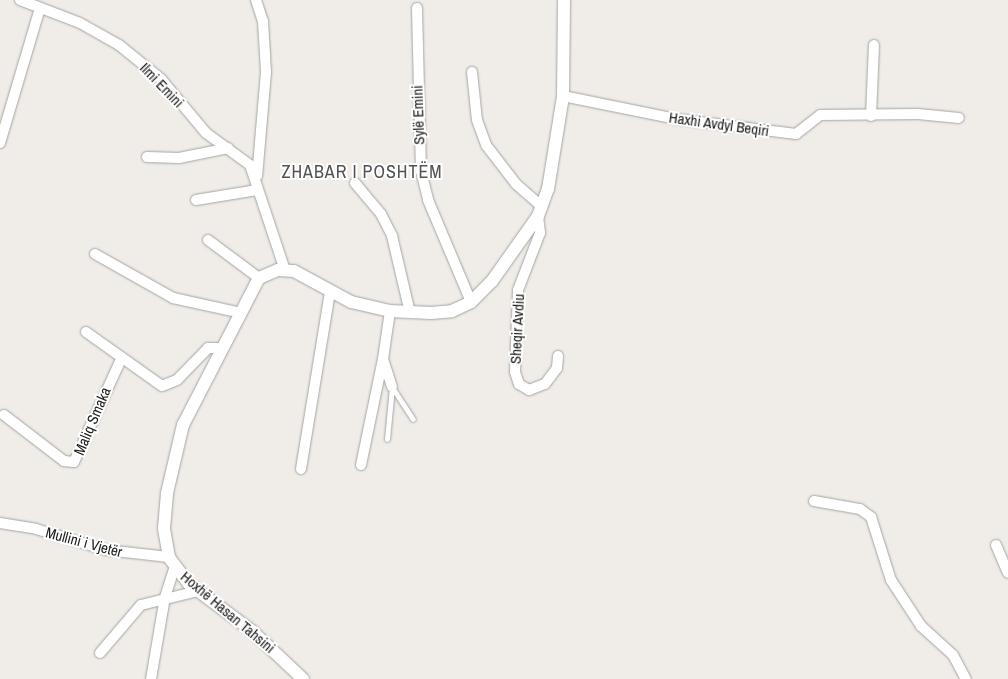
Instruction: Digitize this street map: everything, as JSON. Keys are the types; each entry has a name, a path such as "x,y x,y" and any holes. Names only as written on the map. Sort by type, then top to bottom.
{"street":[{"name":"Ilmi Emini","path":"20,0 119,45 161,79 206,133 245,159 257,177"},
{"path":"256,0 263,21 266,72 257,190 285,270"},
{"name":"Sheqir Avdiu","path":"558,356 557,368 545,384 529,390 519,384 514,372 518,290 540,233 540,212 563,96 564,0"},
{"path":"0,143 40,8"},
{"name":"Sylë Emini","path":"417,8 421,171 428,200 471,302"},
{"path":"871,116 874,45"},
{"path":"472,72 477,120 486,145 540,212"},
{"name":"Haxhi Avdyl Beqiri","path":"563,96 676,119 796,134 820,115 927,114 960,118"},
{"path":"147,157 179,158 228,148"},
{"path":"355,183 382,214 392,236 410,313"},
{"path":"196,200 257,190"},
{"name":"Sheqir Avdiu","path":"471,302 540,212"},
{"path":"208,240 259,278 285,270 351,302 390,312 452,311 471,302"},
{"path":"95,254 173,298 237,312"},
{"name":"Hoxhë Hasan Tahsini","path":"151,679 172,562 164,528 176,450 237,312 259,278"},
{"path":"301,469 330,292"},
{"path":"362,464 383,359 390,312"},
{"path":"86,332 166,386 199,354 208,348 220,348"},
{"name":"Maliq Smaka","path":"4,415 64,461 74,462 122,357"},
{"path":"383,359 392,387"},
{"path":"814,501 860,509 871,517 891,580 921,626 953,655 966,679"},
{"name":"Mullini i Vjetër","path":"0,523 36,528 106,550 172,562"},
{"path":"996,545 1008,574"},
{"name":"Hoxhë Hasan Tahsini","path":"172,562 198,591 252,631 303,679"},
{"path":"100,652 133,611 165,597 198,591"}],"lane":[{"path":"392,387 413,419"},
{"path":"386,439 392,387"}],"district":[{"name":"ZHABAR I POSHTËM","path":"362,172"}]}
